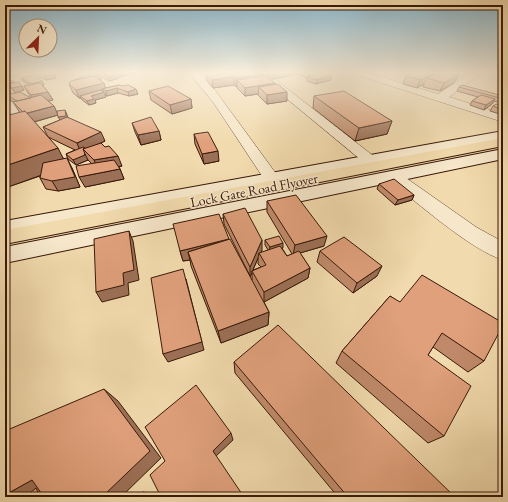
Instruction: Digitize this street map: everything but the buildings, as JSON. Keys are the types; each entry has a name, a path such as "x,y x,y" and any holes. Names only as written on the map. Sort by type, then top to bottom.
{"main road":[{"name":"Lock Gate Road Flyover","path":"5,237 503,142"}],"street":[{"path":"215,96 272,179"},
{"path":"289,96 371,161"},
{"path":"435,96 503,118"},
{"path":"5,102 10,105 28,126 5,134"},
{"path":"5,228 371,161 503,135"},
{"path":"5,255 503,154"},
{"path":"393,176 469,232 503,252"}]}
